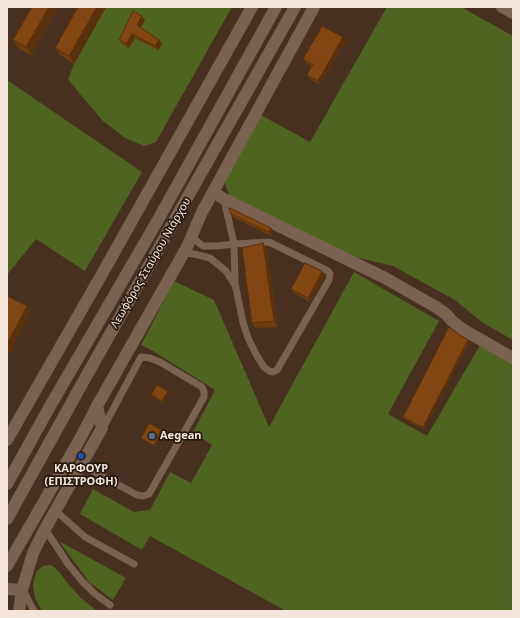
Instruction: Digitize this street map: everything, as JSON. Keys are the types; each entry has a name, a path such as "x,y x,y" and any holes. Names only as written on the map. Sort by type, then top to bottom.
{"street":[{"path":"7,440 252,7"},
{"name":"Λεωφόρος Σταύρου Νιάρχου","path":"7,484 49,408 159,218 276,7"},
{"name":"Λεωφόρος Σταύρου Νιάρχου","path":"7,519 296,7"},
{"path":"7,566 77,444 183,253 202,212 314,7"},
{"path":"502,7 513,13"},
{"path":"213,192 224,199 385,278 436,307 462,329 513,358"},
{"path":"20,611 22,590 34,553 45,529 102,428 97,406"},
{"path":"7,589 22,590"}],"lane":[{"path":"192,236 203,246 217,246 234,244 269,242 328,271 330,274 326,286 277,370 273,372 269,371 264,366 248,338 243,322 235,284 234,244 224,199"},
{"path":"183,253 210,258 226,271 235,284"},
{"path":"82,465 137,495 143,496 149,494 204,397 204,392 202,387 160,362 150,358 141,357 102,428"},
{"path":"56,511 86,537 134,564"},
{"path":"45,529 68,564 82,581 95,594 110,605"},
{"path":"22,590 34,611"}],"green space":[{"path":"106,7 232,7 156,142 144,146 125,138 103,121 68,79 74,64"},
{"path":"387,7 461,7 513,36 513,340 483,323 455,300 393,266 355,257 230,197 223,178 259,114 310,142"},
{"path":"7,80 142,172 85,271 36,239 7,275"},
{"path":"354,272 439,321 388,414 427,436 480,345 513,364 513,611 286,611 150,536 142,550 80,514 93,489 134,512 150,510 170,472 191,483 212,445 193,432 215,390 141,345 174,281 214,300 269,427"},
{"path":"59,541 126,578 113,600 89,582"},
{"path":"43,566 53,566 81,598 97,611 42,611 35,598 33,585 36,573 39,569"}],"building":[{"path":"32,7 49,7 26,47 13,40"},
{"path":"78,7 97,7 69,56 55,48"},
{"path":"133,11 142,16 137,25 159,40 155,46 132,34 126,44 119,40"},
{"path":"322,26 343,37 318,81 307,75 313,64 303,59"},
{"path":"229,208 271,228 268,232 230,213"},
{"path":"263,243 274,321 252,323 242,248"},
{"path":"305,263 322,271 308,298 291,289"},
{"path":"7,296 27,306 7,344"},
{"path":"449,327 468,340 423,427 403,417"},
{"path":"157,385 168,391 162,401 151,394"},
{"name":"Aegean","path":"149,423 161,430 154,445 141,438"}],"place":[{"name":"Aegean","path":"152,436"},
{"name":"ΚΑΡΦΟΥΡ (ΕΠΙΣΤΡΟΦΗ)","path":"81,456"}]}
